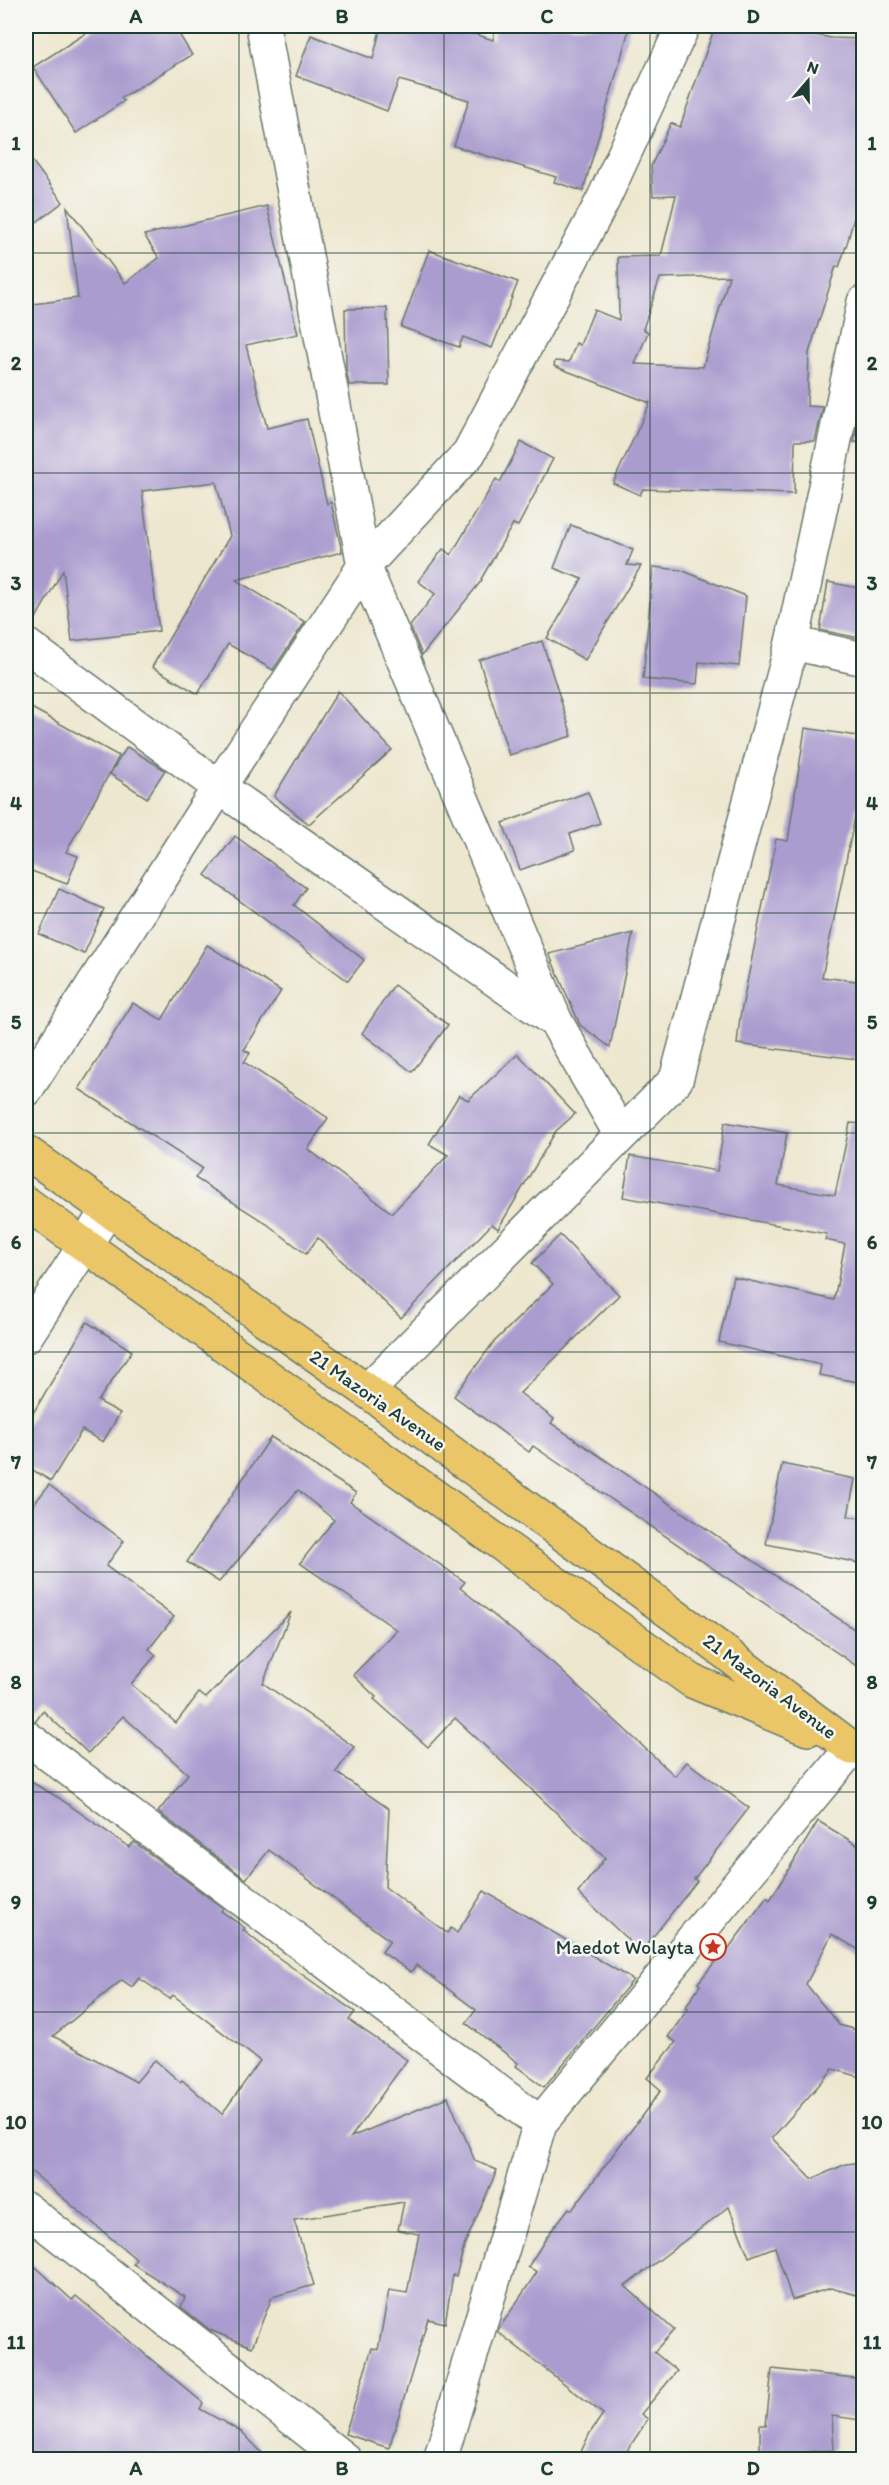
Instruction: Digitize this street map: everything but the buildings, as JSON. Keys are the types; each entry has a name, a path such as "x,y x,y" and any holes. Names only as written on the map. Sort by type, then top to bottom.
{"main road":[{"name":"21 Mazoria Avenue","path":"26,1152 107,1211 367,1391 858,1750"},
{"name":"21 Mazoria Avenue","path":"26,1203 692,1681 858,1750"}],"street":[{"path":"263,26 364,566 556,1022 621,1135"},
{"path":"26,1090 219,787 364,566 469,453 603,200 683,26"},
{"path":"367,1391 676,1080 792,643 864,302"},
{"path":"792,643 864,659"},
{"path":"26,645 219,787 556,1022"},
{"path":"26,1336 107,1211"},
{"path":"26,1737 540,2123"},
{"path":"440,2460 540,2123 858,1750"},
{"path":"26,2209 345,2460"}],"place":[{"name":"Maedot Wolayta","path":"713,1947"}]}
